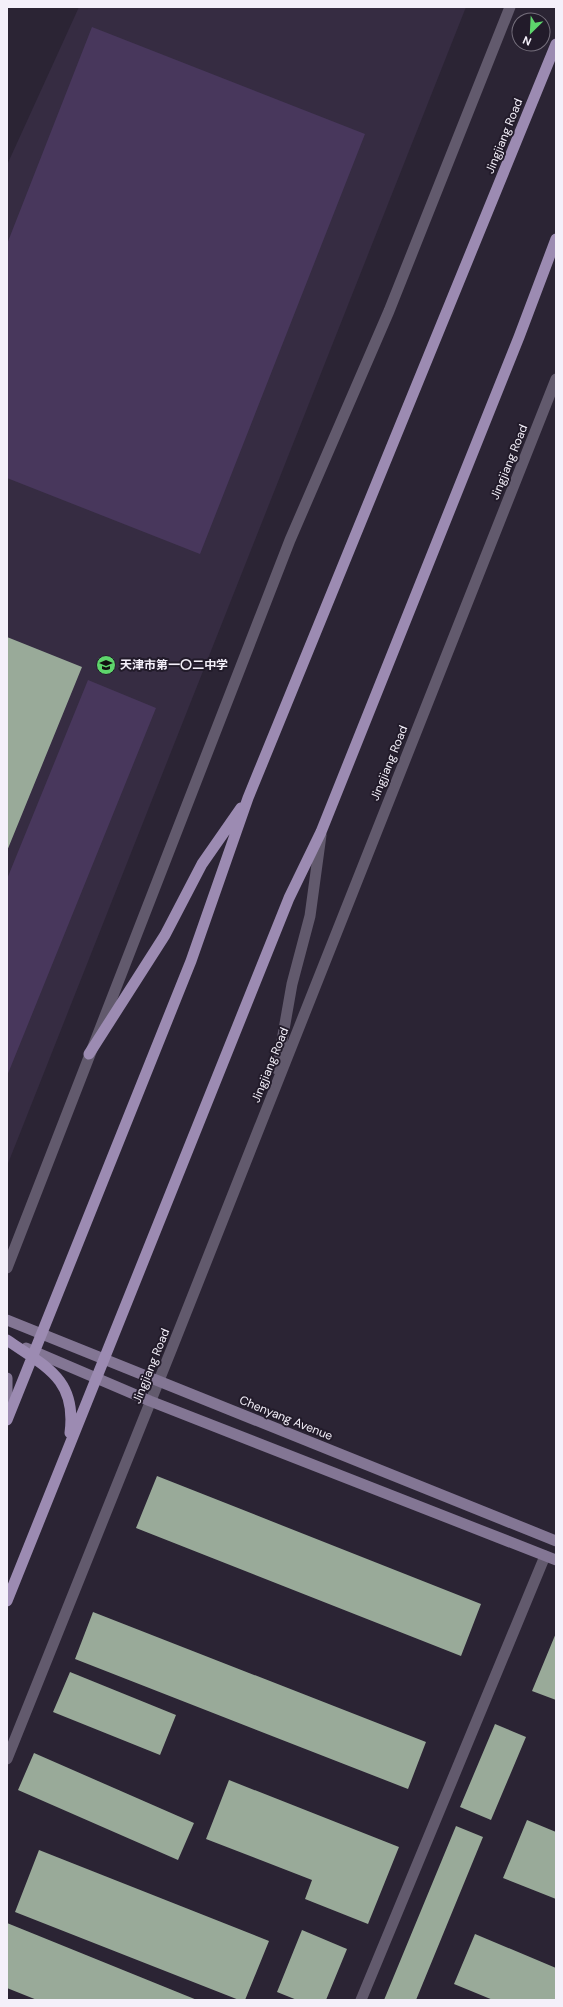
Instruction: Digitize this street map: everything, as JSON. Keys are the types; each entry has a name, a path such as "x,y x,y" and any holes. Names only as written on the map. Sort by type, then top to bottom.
{"main road":[{"name":"Jingjiang Road","path":"7,1420 191,961 248,798 556,44"},
{"path":"7,1601 289,898 321,832 516,345 556,239"},
{"path":"89,1054 165,936 202,864 248,798"},
{"name":"Chenyang Avenue","path":"7,1320 556,1541"},
{"path":"7,1340 33,1355 556,1560"},
{"path":"33,1355 53,1374 65,1389 71,1406 68,1448"},
{"path":"7,1378 7,1405"}],"street":[{"path":"7,1268 290,540 389,311 510,7"},
{"name":"Jingjiang Road","path":"7,1759 159,1381 556,380"},
{"path":"273,1091 292,984 310,916 321,832"},
{"path":"361,2000 544,1556"}],"shaded area":[{"name":"天津市第一〇二中学","path":"79,7 466,7 7,1166 7,165"},
{"path":"92,27 365,134 200,554 7,478 7,244"},
{"path":"88,680 156,708 7,1076 7,879"}],"building":[{"path":"7,637 82,667 7,851"},
{"path":"157,1476 481,1604 461,1656 136,1528"},
{"path":"93,1612 426,1742 408,1789 75,1659"},
{"path":"556,1633 556,1700 532,1691"},
{"path":"70,1672 176,1715 160,1755 53,1712"},
{"path":"495,1724 526,1737 491,1820 460,1807"},
{"path":"34,1753 194,1823 178,1860 18,1790"},
{"path":"229,1780 399,1847 368,1924 305,1899 312,1880 206,1839"},
{"path":"527,1820 556,1832 556,1899 503,1878"},
{"path":"456,1826 483,1837 416,2000 384,2000"},
{"path":"39,1850 269,1941 245,2000 239,2000 15,1912"},
{"path":"7,1923 197,2000 37,2000 7,1988"},
{"path":"302,1930 347,1949 326,2000 297,2000 277,1992"},
{"path":"475,1934 556,1968 556,2000 493,2000 454,1984"}],"place":[{"name":"天津市第一〇二中学","path":"106,665"}]}
